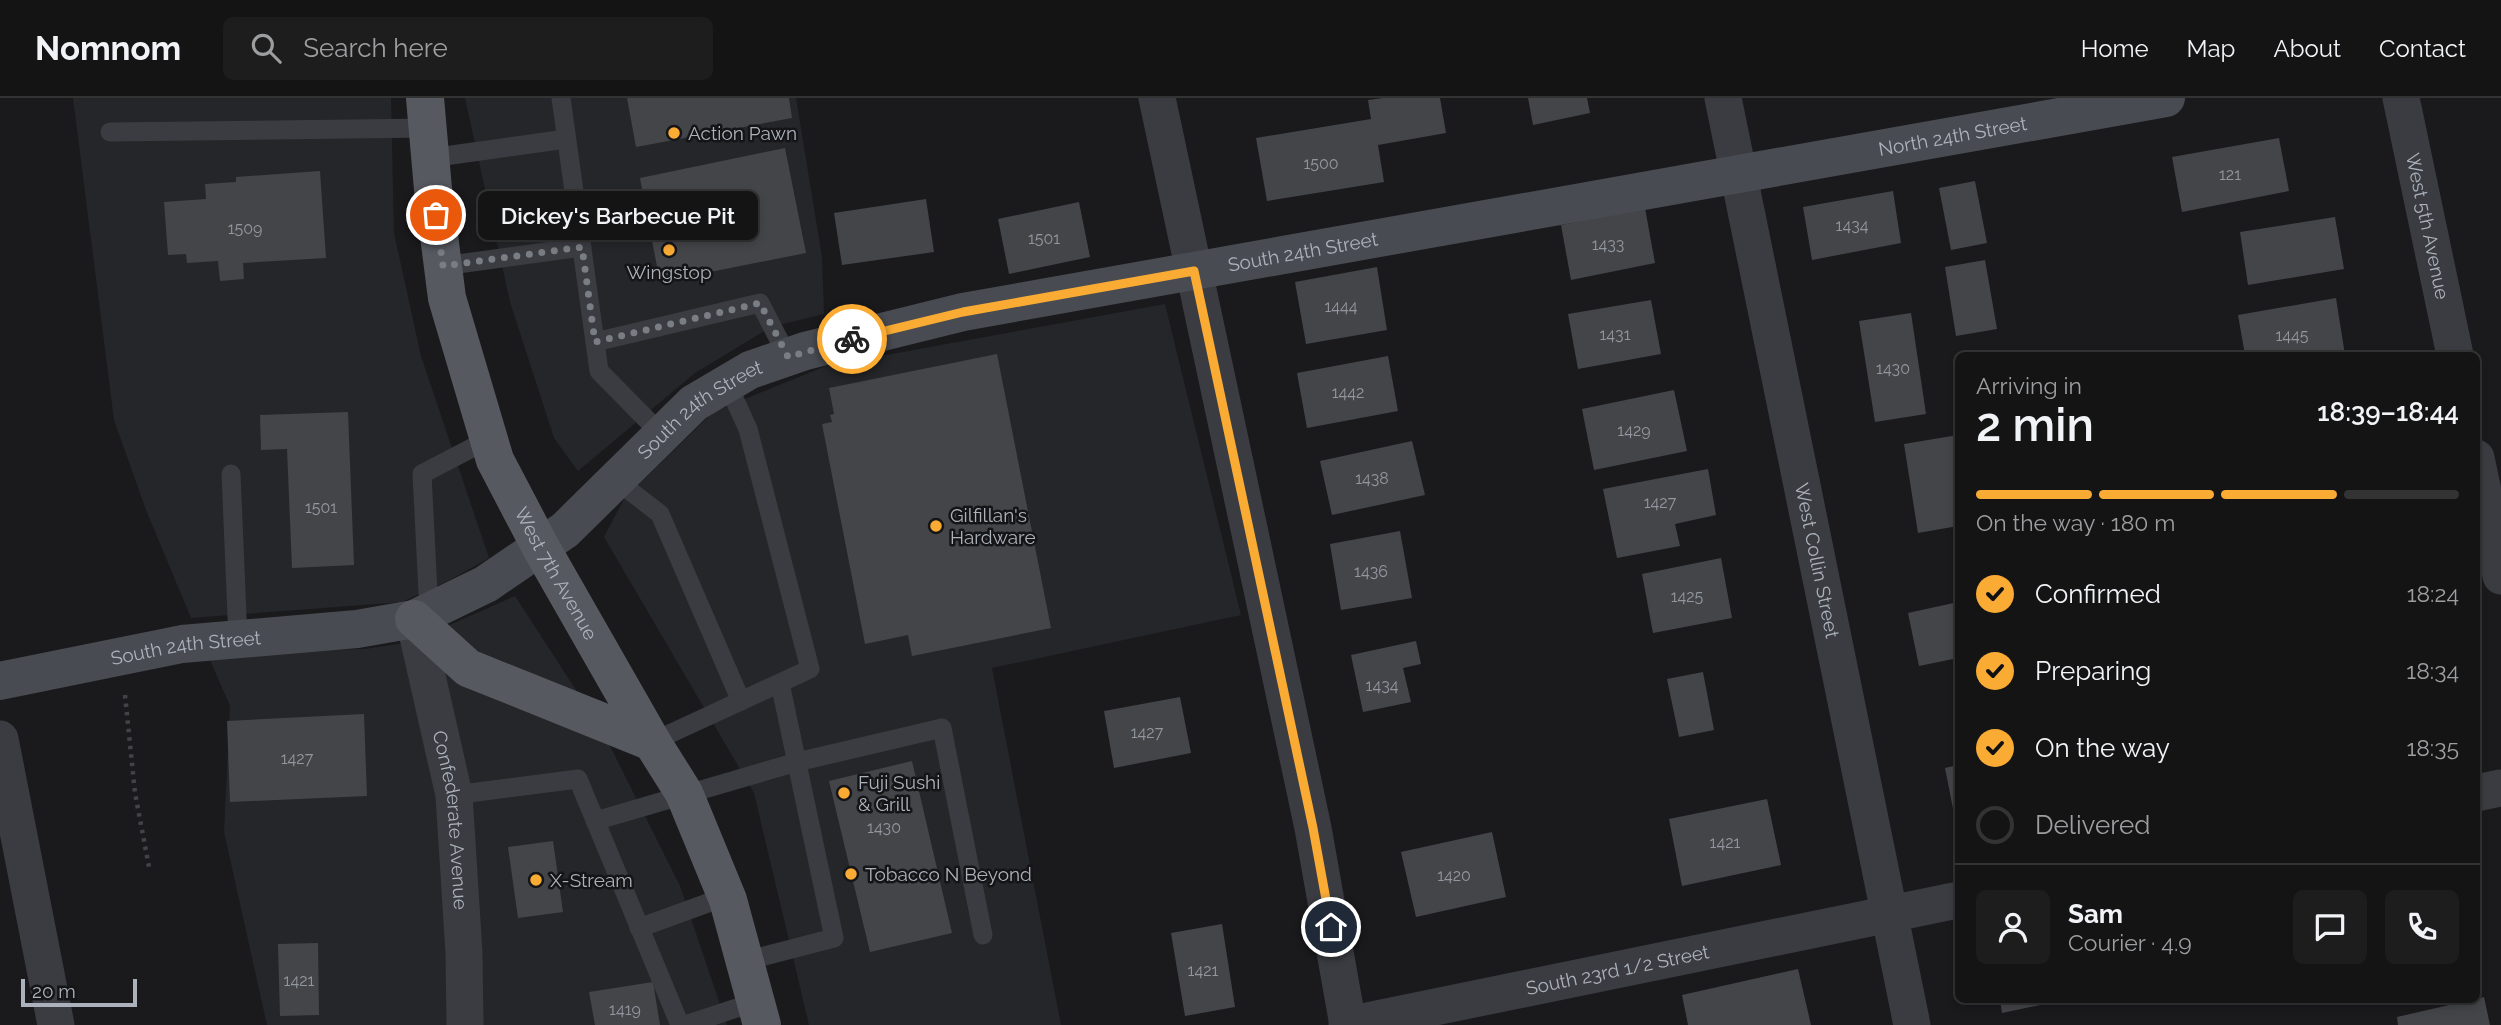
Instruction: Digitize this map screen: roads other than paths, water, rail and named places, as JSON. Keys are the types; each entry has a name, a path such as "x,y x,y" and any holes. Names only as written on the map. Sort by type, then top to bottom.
{"main road":[{"name":"West 7th Avenue","path":"428,128 447,298 495,460 540,546 684,793 727,896 759,1014"},
{"path":"421,615 468,668 652,742"}],"street":[{"path":"1157,98 1313,828 1348,1025"},
{"name":"West Collin Street","path":"1723,98 1912,1025"},
{"name":"North 24th Street","path":"1738,174 2166,98"},
{"name":"West 5th Avenue","path":"2401,98 2454,352"},
{"name":"South 24th Street","path":"0,681 182,644 356,629 421,615 486,584 565,530 694,403 750,370 788,357 963,312 1738,174"},
{"path":"2480,477 2501,576"},
{"name":"Confederate Avenue","path":"421,615 454,794 464,953 465,1025"},
{"path":"0,740 56,1025"},
{"path":"2480,792 2501,788"},
{"name":"South 23rd 1/2 Street","path":"1348,1025 1955,901"}],"lane":[{"path":"561,98 599,371 662,435"},
{"path":"110,132 428,128 566,139"},
{"path":"443,266 582,247"},
{"path":"595,342 760,303 788,357"},
{"path":"652,742 810,669 748,429 727,383"},
{"path":"421,615 422,474 489,439"},
{"path":"231,474 238,639"},
{"path":"616,480 660,514 741,701"},
{"path":"745,961 834,938 780,683"},
{"path":"595,821 797,762 942,728 983,935"},
{"path":"454,794 578,779 682,1025 759,1014"},
{"path":"639,928 727,896"}],"place":[{"name":"Action Pawn","path":"674,133"},
{"name":"Dickey's Barbecue Pit","path":"436,215"},
{"name":"Wingstop","path":"669,250"},
{"name":"Gilfillan's Hardware","path":"936,526"},
{"name":"Fuji Sushi & Grill","path":"844,793"},
{"name":"Tobacco N Beyond","path":"851,874"},
{"name":"X-Stream","path":"536,880"}]}
